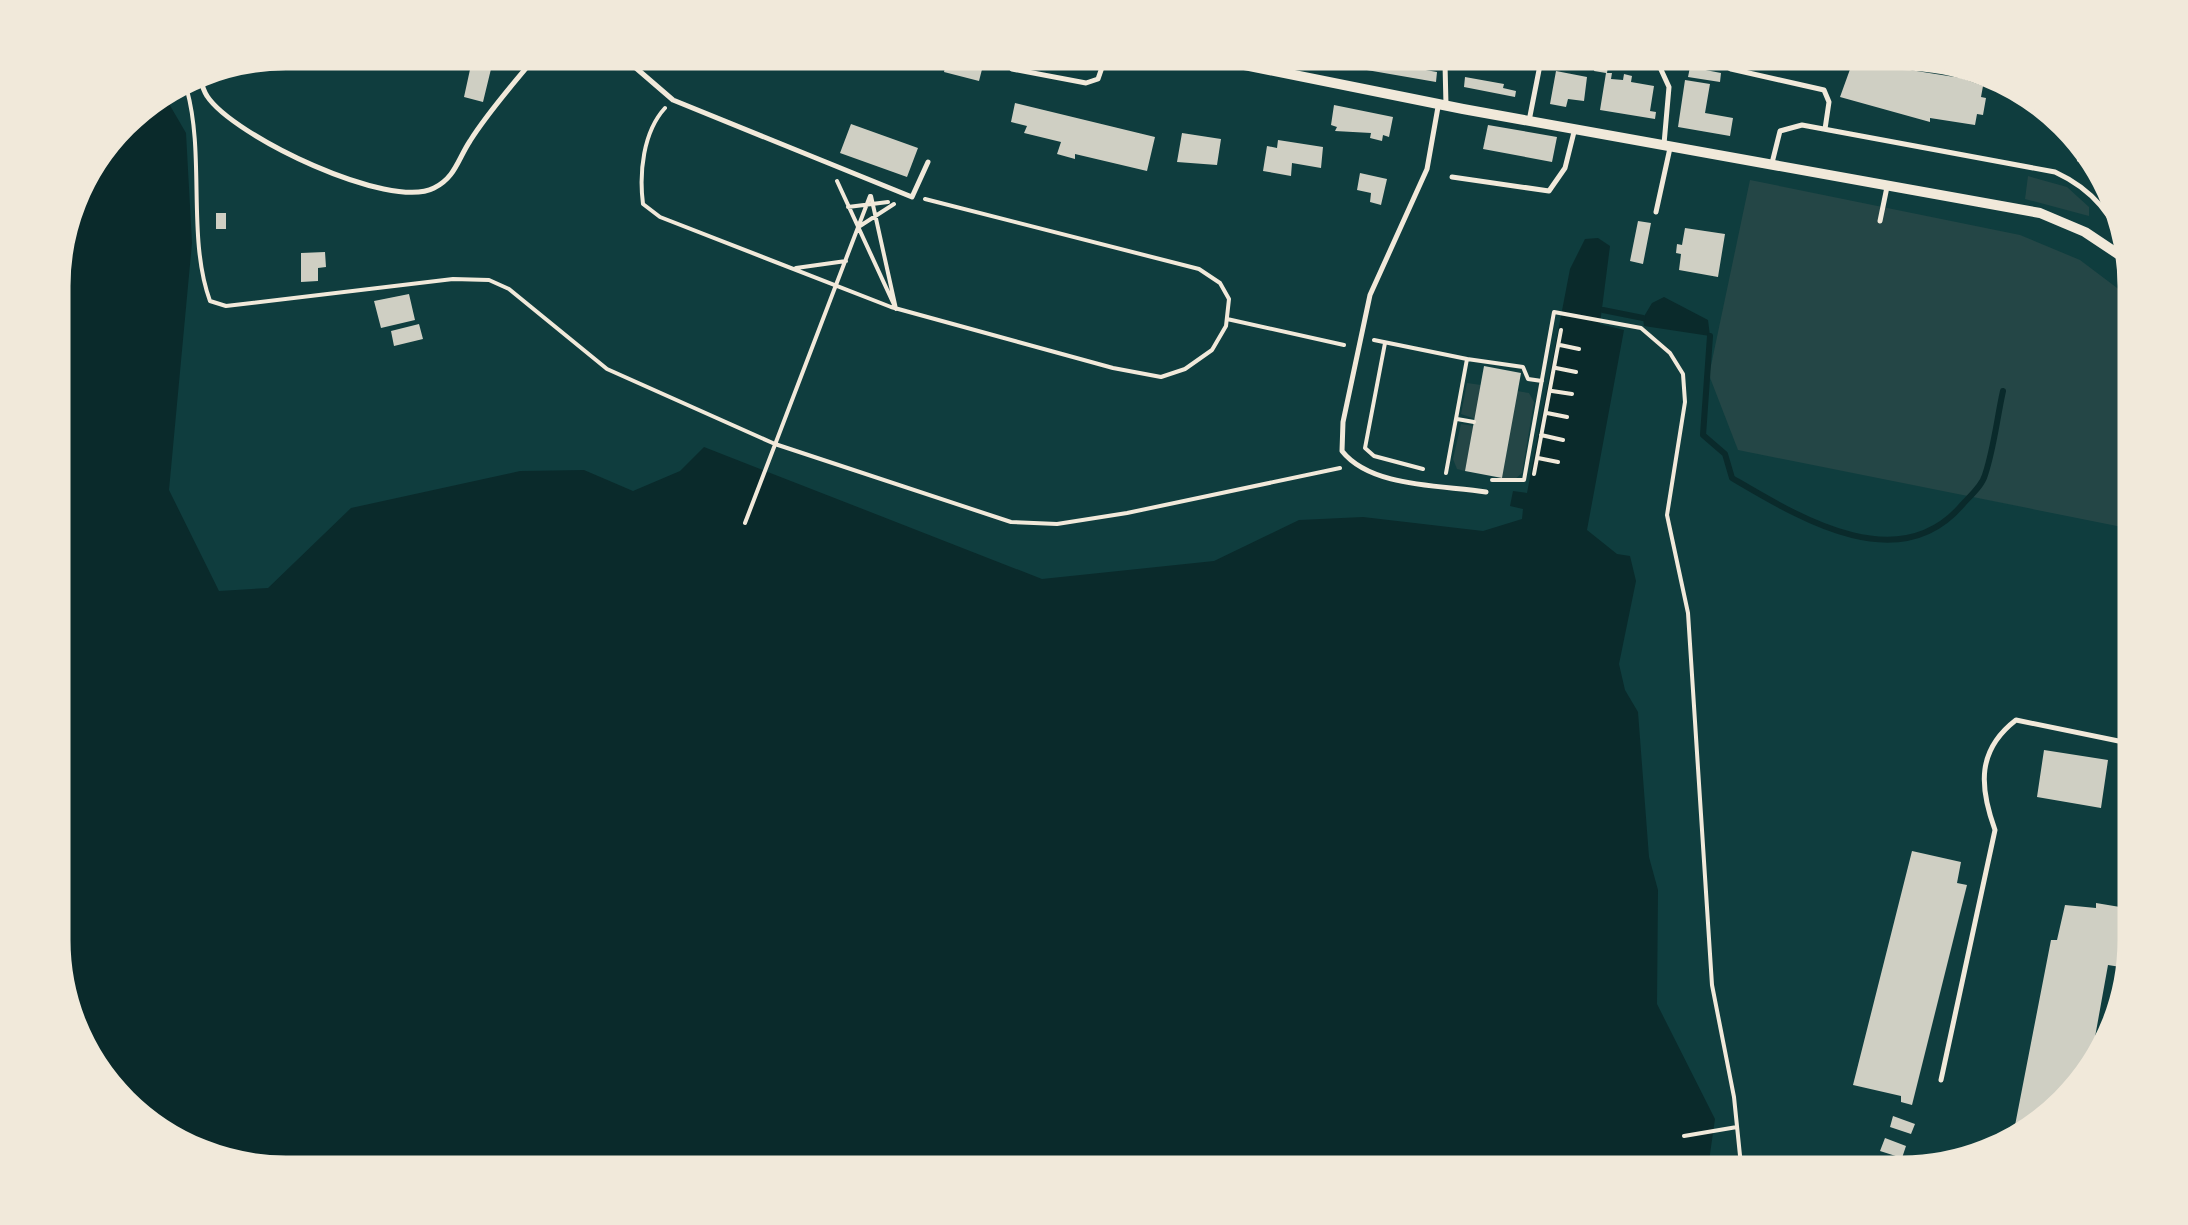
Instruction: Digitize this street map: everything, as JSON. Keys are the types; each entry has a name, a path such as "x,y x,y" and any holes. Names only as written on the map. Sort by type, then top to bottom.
{"street":[{"path":"1262,68 1442,105 2040,213 2086,232 2117,252"}],"lane":[{"path":"203,84 208,98 255,135 290,154 362,183 398,192 430,190 452,176 470,140 526,68"},
{"path":"636,68 673,100 912,197 928,162"},
{"path":"1012,69 1086,84 1098,80 1102,68"},
{"path":"1281,72 1282,68"},
{"path":"1444,68 1442,105 1427,169 1370,295 1343,422 1342,451 1353,465 1390,477 1486,492"},
{"path":"1529,120 1539,68"},
{"path":"1656,212 1667,145 1669,87 1660,68"},
{"path":"1731,68 1824,90 1829,102 1825,129"},
{"path":"1772,163 1780,131 1789,126 1825,129 2054,172 2081,184 2110,218"},
{"path":"1452,177 1549,191 1565,168 1574,128"},
{"path":"1880,220 1888,184"},
{"path":"1941,1080 1995,830 1983,798 1985,754 2000,732 2016,720 2120,740"}],"path":[{"path":"188,91 204,282 210,300 226,306 453,279 489,280 510,289 607,369 775,444 1012,522 1057,524 1127,513 1353,465"},
{"path":"673,100 658,116 639,173 643,204 660,217 896,308 1160,377 1185,369 1212,350 1227,318 1230,298 1220,283 1199,269 926,198"},
{"path":"828,163 896,308"},
{"path":"745,523 876,182"},
{"path":"848,206 898,201 858,228"},
{"path":"870,204 896,308"},
{"path":"793,268 846,262"},
{"path":"1486,492 1490,480 1524,480 1554,312 1640,328 1670,353 1683,374 1684,402 1667,515 1688,614 1712,985 1740,1157"},
{"path":"1227,318 1358,348"},
{"path":"1534,474 1561,330"},
{"path":"1360,336 1523,367 1528,379 1542,382"},
{"path":"1384,343 1367,453 1446,473 1467,359"},
{"path":"1558,345 1580,348"},
{"path":"1554,367 1576,372"},
{"path":"1550,390 1572,394"},
{"path":"1545,412 1567,417"},
{"path":"1457,418 1474,422"},
{"path":"1541,435 1563,440"},
{"path":"1536,458 1558,462"},
{"path":"1684,1136 1737,1127"}],"shaded area":[{"path":"168,102 186,133 192,243 169,490 219,591 268,588 351,508 520,471 584,470 633,491 680,471 704,447 1042,579 1214,561 1299,520 1363,517 1483,531 1522,519 1523,509 1510,506 1513,491 1527,493 1570,269 1585,239 1598,238 1610,246 1600,324 1624,330 1587,530 1617,554 1630,556 1636,581 1619,664 1625,690 1638,712 1649,857 1658,890 1657,1004 1715,1119 1710,1157 286,1158 229,1150 164,1121 104,1061 84,1023 69,968 69,257 79,215 104,164 142,122"},
{"path":"2028,176 2067,187 2089,207 2089,216 2025,199"},
{"path":"1750,180 2020,235 2080,260 2120,290 2120,527 1738,450 1709,375"},
{"path":"1664,297 1708,320 1710,336 1644,326 1643,318 1652,303"},
{"path":"1467,383 1481,385 1475,419 1461,414"},
{"path":"1517,391 1529,393 1534,402 1522,473 1514,480 1502,478"},
{"path":"1461,424 1474,426 1465,471 1457,469 1453,459"}],"building":[{"path":"470,68 491,69 483,102 464,97"},
{"path":"945,68 982,68 979,81 944,72"},
{"path":"1414,68 1437,72 1436,82 1361,69"},
{"path":"1608,68 1611,79 1623,80 1624,74 1632,76 1631,82 1654,86 1650,111 1656,112 1655,119 1600,110 1606,73 1594,71"},
{"path":"1690,68 1721,73 1720,82 1688,77"},
{"path":"1850,68 1897,68 1961,78 1983,86 1981,97 1986,98 1983,115 1977,114 1975,125 1930,118 1930,122 1840,97"},
{"path":"1556,71 1587,77 1584,101 1568,99 1566,107 1550,104"},
{"path":"1465,77 1504,84 1503,88 1516,91 1515,97 1464,87"},
{"path":"1685,80 1710,84 1705,113 1733,118 1730,136 1678,127"},
{"path":"1015,103 1155,137 1147,171 1075,154 1075,159 1057,154 1061,142 1024,133 1027,126 1011,122"},
{"path":"1334,105 1393,117 1389,137 1383,135 1382,141 1370,138 1371,133 1335,131 1337,127 1331,125"},
{"path":"851,124 918,148 907,177 840,153"},
{"path":"1488,125 1557,137 1552,162 1483,149"},
{"path":"1182,133 1221,139 1217,165 1177,162"},
{"path":"1278,140 1323,147 1321,168 1292,163 1291,176 1263,171 1267,146 1277,148"},
{"path":"1360,173 1387,179 1381,205 1370,202 1371,193 1357,190"},
{"path":"216,213 226,213 226,229 216,229"},
{"path":"1638,221 1651,223 1643,264 1630,261"},
{"path":"1685,228 1725,234 1718,277 1679,270 1681,254 1676,253 1677,244 1682,245"},
{"path":"325,252 326,267 318,268 318,281 301,282 301,253"},
{"path":"409,294 415,320 381,328 374,301"},
{"path":"419,324 423,339 394,346 391,331"},
{"path":"1484,366 1521,373 1502,478 1465,471"},
{"path":"2044,750 2108,760 2101,808 2037,797"},
{"path":"1912,851 1961,862 1957,883 1967,885 1912,1105 1901,1102 1901,1096 1853,1085"},
{"path":"2096,903 2120,907 2120,954 2118,967 2108,965 2094,1043 2057,1094 2015,1126 2051,940 2057,940 2065,905 2096,908"},
{"path":"1893,1116 1915,1124 1911,1134 1890,1127"},
{"path":"1885,1138 1906,1146 1902,1157 1880,1151"}],"waterway":[{"path":"1603,310 1643,318"},
{"path":"1710,336 1703,435 1725,454 1732,478 1786,509 1847,534 1908,538 1936,527 1962,505 1985,475 2003,391"}]}
